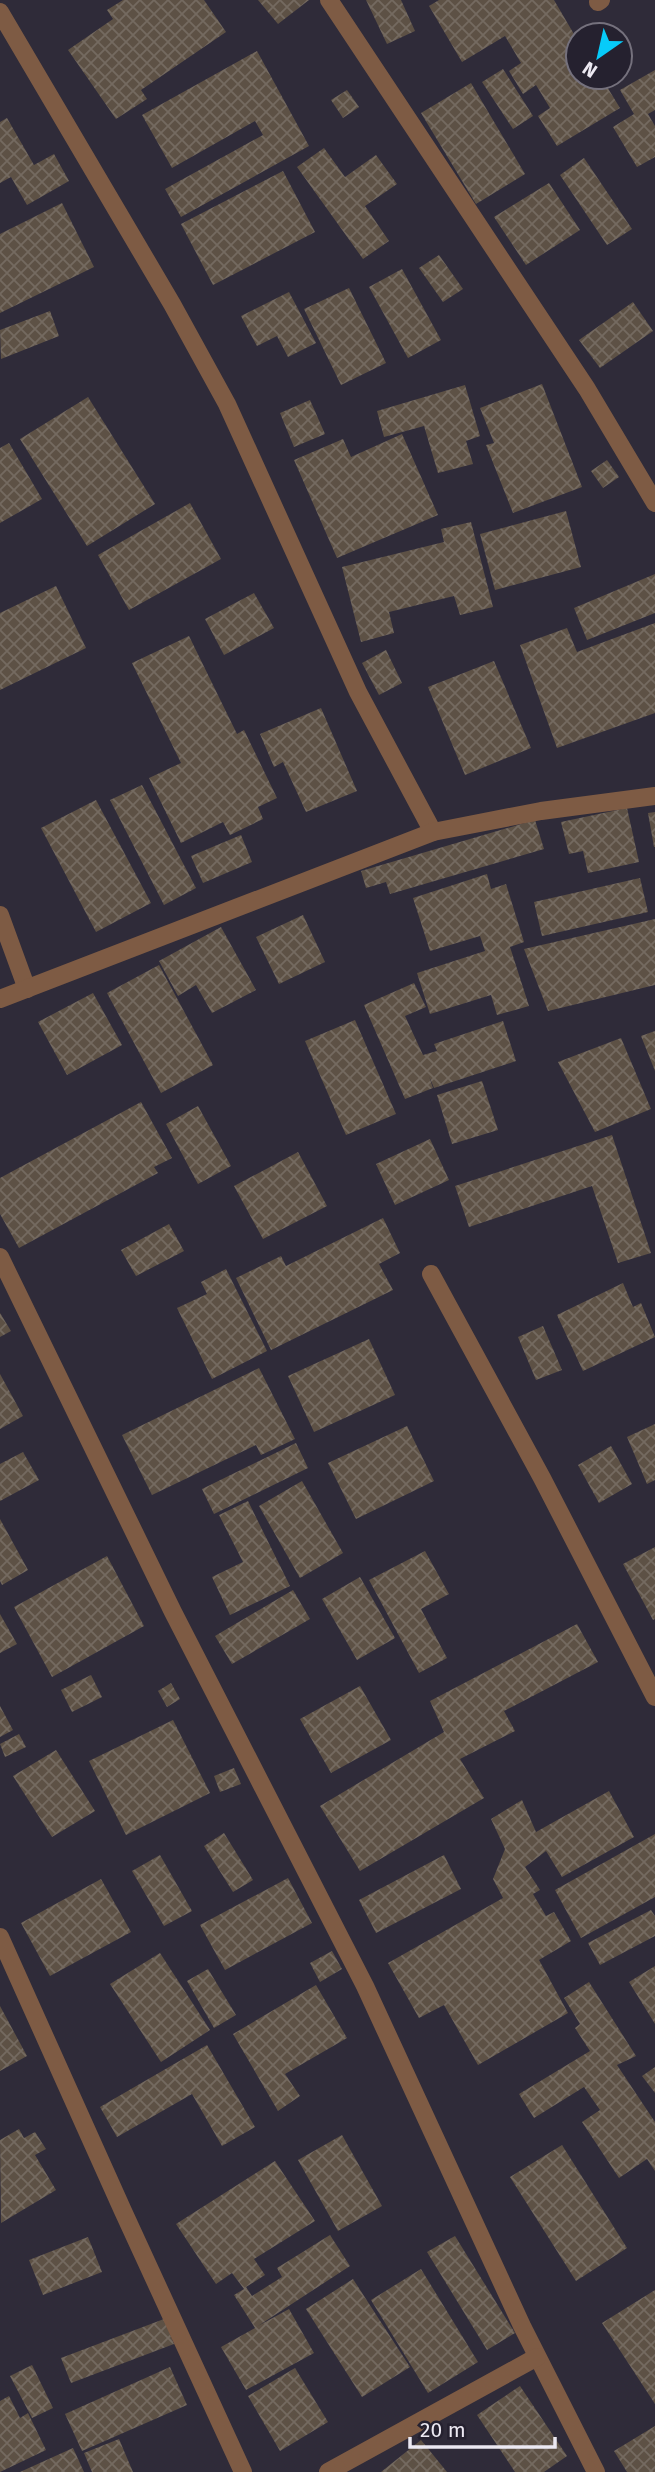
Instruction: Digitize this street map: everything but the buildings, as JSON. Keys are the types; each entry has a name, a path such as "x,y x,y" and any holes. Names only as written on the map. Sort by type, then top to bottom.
{"street":[{"path":"329,0 587,389 655,503"},
{"path":"0,12 228,404 358,692 433,832"},
{"path":"0,999 433,832 541,811 655,796"},
{"path":"0,915 27,989"},
{"path":"0,1257 173,1612 365,1986 537,2357 596,2472"},
{"path":"431,1274 542,1478 655,1697"},
{"path":"0,1937 122,2211 243,2472"},
{"path":"328,2472 537,2357"}]}
